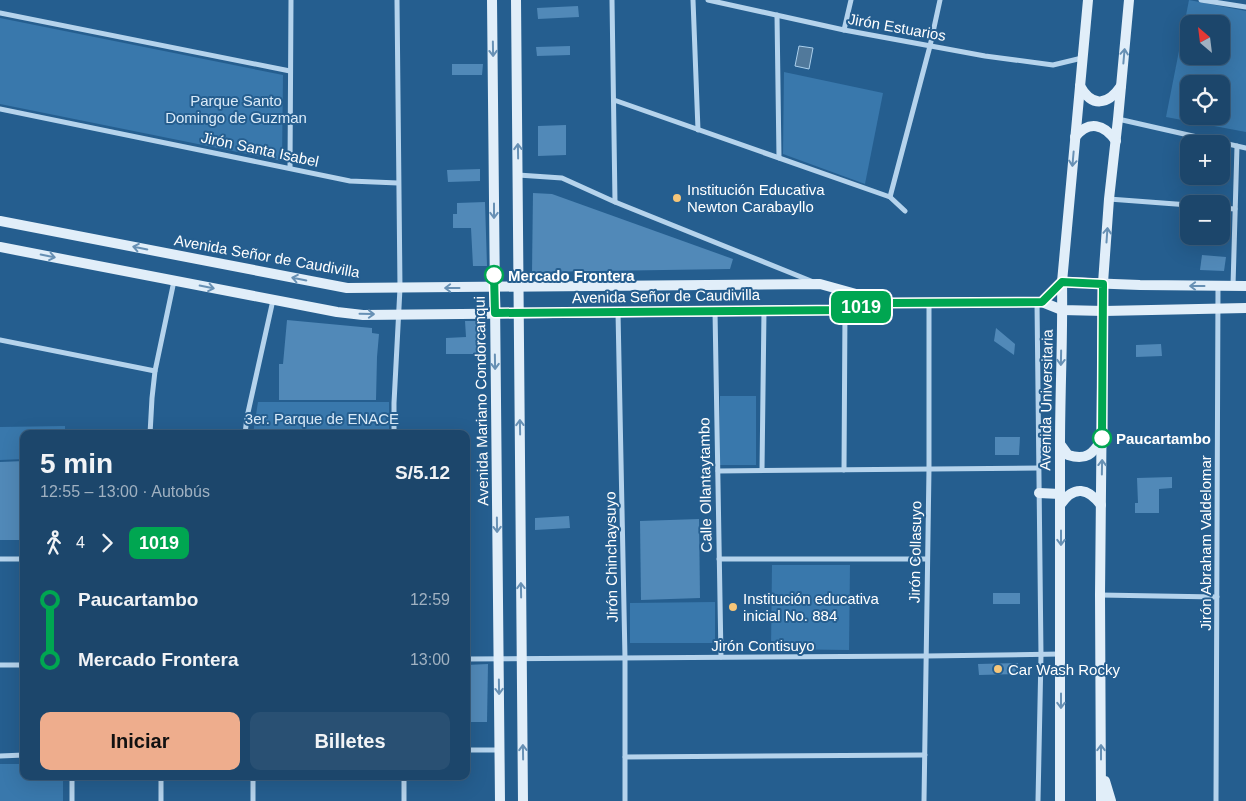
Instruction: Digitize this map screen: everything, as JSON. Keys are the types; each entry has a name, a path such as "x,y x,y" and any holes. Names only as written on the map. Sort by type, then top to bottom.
{"main road":[{"name":"Avenida Mariano Condorcanqui","path":"492,0 500,801"},
{"path":"516,0 523,801"},
{"name":"Avenida Universitaria","path":"1060,801 1062,282 1088,0"},
{"path":"1102,801 1100,595 1103,284 1109,199 1129,0"},
{"path":"1080,86 1089,99 1101,101 1113,96 1121,86"},
{"path":"1075,137 1080,130 1086,127 1098,126 1105,128 1111,133 1116,141"},
{"name":"Avenida Señor de Caudivilla","path":"0,221 338,287 364,289 820,284 889,303"},
{"name":"Avenida Señor de Caudivilla","path":"0,247 273,300 344,313 363,314 845,310 889,303 929,302 1039,302 1062,310 1104,311 1246,308"},
{"path":"1039,302 1062,282 1246,286"},
{"path":"1060,444 1068,456 1080,458 1092,453 1102,438"},
{"path":"1039,493 1060,499 1070,493 1083,491 1095,497 1101,505"},
{"path":"1101,770 1111,801"}],"street":[{"path":"290,168 291,0"},
{"path":"394,430 400,288 397,0"},
{"path":"612,0 616,202"},
{"path":"693,0 698,130"},
{"name":"Jirón Estuarios","path":"708,0 844,30 985,56 1053,65 1082,58"},
{"path":"844,30 851,0"},
{"path":"890,197 930,46 940,0"},
{"path":"1201,0 1246,7"},
{"path":"0,13 290,71"},
{"path":"777,16 778,158"},
{"path":"614,100 890,197 905,211"},
{"name":"Jirón Santa Isabel","path":"0,109 350,181 398,183"},
{"path":"1118,119 1246,148"},
{"path":"1233,286 1237,146"},
{"path":"518,175 562,178 616,202 820,284"},
{"path":"1109,199 1180,204"},
{"path":"1230,209 1235,209"},
{"path":"150,430 155,372 174,280"},
{"name":"Jirón Abraham Valdelomar","path":"1216,801 1218,286"},
{"path":"246,430 273,300"},
{"name":"Jirón Collasuyo","path":"924,801 929,469 929,302"},
{"name":"Avenida Universitaria","path":"1038,801 1041,655 1039,302"},
{"path":"762,470 764,310"},
{"path":"844,470 845,310"},
{"name":"Calle Ollantaytambo","path":"714,311 721,657"},
{"name":"Jirón Chinchaysuyo","path":"618,312 625,658 625,801"},
{"path":"0,340 155,372"},
{"path":"718,471 1039,468"},
{"path":"719,559 927,559"},
{"path":"0,560 20,560"},
{"path":"1100,595 1217,597"},
{"name":"Jirón Contisuyo","path":"470,659 1061,654"},
{"path":"0,665 20,665"},
{"path":"470,750 499,750"},
{"path":"0,756 20,755"},
{"path":"625,757 925,756"},
{"path":"72,780 72,801"},
{"path":"161,780 161,801"},
{"path":"253,780 253,801"},
{"path":"404,780 404,801"}],"green space":[{"path":"1189,0 1246,11 1246,132 1209,125 1230,125 1230,75 1180,75 1180,120 1166,117 1180,46 1180,65 1230,65 1230,15 1186,15"},
{"name":"Parque Santo Domingo de Guzman","path":"0,18 283,75 282,161 0,104"},
{"path":"784,72 883,93 865,184 783,154"},
{"path":"720,396 756,396 756,465 720,465"},
{"name":"3er. Parque de ENACE","path":"258,402 389,402 389,430 254,430"},
{"path":"65,426 65,430 20,430 20,459 0,460 0,427"},
{"path":"772,565 850,565 849,650 771,649"},
{"path":"715,602 715,643 630,643 630,603"},
{"path":"0,764 20,764 20,780 63,780 63,801 0,801"}],"shaded area":[{"path":"799,46 813,48 809,69 795,66"}],"building":[{"path":"578,6 579,17 538,19 537,8"},
{"path":"570,46 570,55 537,56 536,47"},
{"path":"452,64 483,64 482,75 452,75"},
{"path":"566,125 566,155 538,156 538,126"},
{"path":"480,169 480,181 448,182 447,170"},
{"path":"533,193 552,194 733,259 730,269 532,272"},
{"path":"485,202 487,266 473,266 471,228 453,228 453,214 457,214 457,203"},
{"path":"1202,255 1226,257 1224,271 1200,270"},
{"path":"287,320 372,328 372,333 379,334 376,400 279,400 279,364 283,364"},
{"path":"465,321 482,321 484,324 484,354 446,354 446,338 466,337"},
{"path":"996,328 1015,344 1014,355 994,341"},
{"path":"1161,344 1162,356 1136,357 1136,345"},
{"path":"995,437 1020,437 1019,455 995,455"},
{"path":"20,461 20,540 0,540 0,462"},
{"path":"1172,477 1172,488 1159,489 1159,513 1135,513 1135,503 1138,503 1137,478"},
{"path":"569,516 570,528 535,530 535,518"},
{"path":"699,519 700,598 641,600 640,521"},
{"path":"993,593 1020,593 1020,604 993,604"},
{"name":"Car Wash Rocky","path":"1018,663 1018,674 979,675 978,664"},
{"path":"488,664 487,722 470,722 470,665"}],"bus line":[{"name":"1019","path":"494,275 495,313 845,310 889,303 1042,302 1062,282 1103,284 1102,438"}],"place":[{"name":"Institución Educativa Newton Carabayllo","path":"677,198"},
{"name":"Mercado Frontera","path":"494,275"},
{"name":"Paucartambo","path":"1102,438"},
{"name":"Institución educativa inicial No. 884","path":"733,607"},
{"name":"Car Wash Rocky","path":"998,669"}]}
